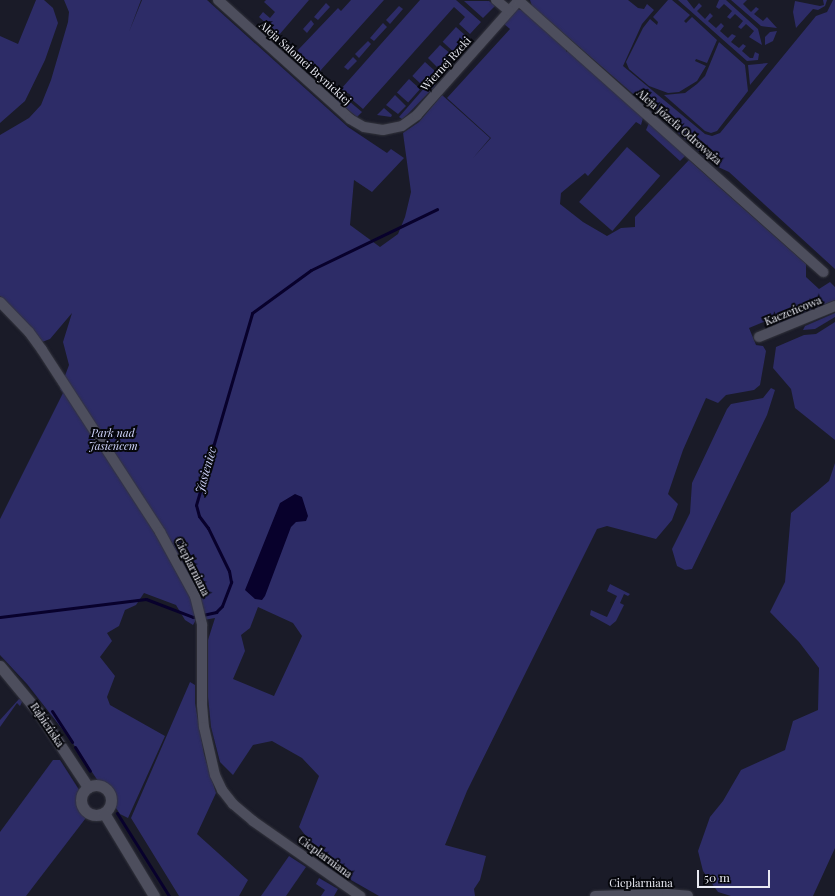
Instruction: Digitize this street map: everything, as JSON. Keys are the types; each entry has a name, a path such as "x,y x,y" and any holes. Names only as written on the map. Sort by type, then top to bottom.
{"street":[{"name":"Aleja Salomei Brynickiej","path":"218,0 350,119 364,127 383,130"},
{"path":"496,0 509,11"},
{"name":"Wiernej Rzeki","path":"383,130 402,126 417,114 519,0"},
{"name":"Aleja Józefa Odrowąża","path":"519,0 822,272"},
{"name":"Cieplarniana","path":"0,302 36,341 115,462 166,543 200,615 202,705 208,748 222,790 233,804 253,821 360,896"},
{"name":"Kaczeńcowa","path":"759,337 835,306"},
{"name":"Rąbieńska","path":"0,666 33,704 88,787"},
{"path":"97,785 109,792 111,802 104,814 92,815 83,808 81,797 88,787 97,785"},
{"path":"104,814 154,896"},
{"name":"Cieplarniana","path":"595,896 661,894 688,896"}],"green space":[{"path":"36,0 44,0 53,8 58,23 45,60 25,101 0,123 0,36 18,44"},
{"name":"Park nad Jasieńcem","path":"64,0 141,0 129,32 142,0 207,0 348,127 387,153 391,149 404,158 372,192 354,180 350,225 380,247 398,234 405,217 411,192 403,133 419,122 442,95 490,138 473,158 491,138 447,98 510,29 504,24 517,9 525,11 566,48 566,52 568,50 643,118 641,125 636,122 588,176 585,173 561,193 560,204 583,222 607,236 621,228 635,227 635,217 689,160 806,264 806,277 819,289 830,282 835,287 835,300 775,325 766,321 749,328 756,345 763,346 766,351 760,385 754,390 726,395 718,403 706,398 683,450 668,494 678,504 672,520 656,539 607,526 597,529 467,791 445,845 486,856 480,880 474,889 475,896 379,896 330,868 299,827 319,776 302,758 272,741 253,745 233,775 220,762 211,727 208,697 208,640 215,618 204,620 202,609 193,625 185,620 176,605 144,593 136,605 125,610 119,626 107,633 112,641 100,657 115,676 107,697 110,705 165,736 128,818 120,814 70,739 27,684 0,655 0,519 63,393 60,389 69,365 63,342 72,313 50,339 42,342 0,296 0,135 29,118 41,105 51,80 68,22 69,12","holes":["138,506 183,568 172,561","258,607 293,623 302,636 274,696 233,679 245,651 241,635 250,628"]},
{"path":"266,0 309,0 279,35 259,17 263,12 270,18 275,12 264,2"},
{"path":"351,0 384,0 320,71 297,51 338,8 341,11"},
{"path":"420,0 456,0 481,22 470,34 459,24 465,17 454,7 363,109 349,97 351,95 341,89"},
{"path":"530,0 628,0 638,8 644,9 647,4 654,10 642,24 623,66 705,134 712,136 720,133 816,16 827,12 833,0 835,0 835,269 729,172 716,166 532,6"},
{"path":"668,0 672,0 690,15 684,21 686,23 692,17 717,40 707,63 696,59 695,61 706,66 697,81 679,92 668,93 649,86 629,69 626,62 643,28 650,19 657,25 658,22 653,17"},
{"path":"678,0 687,0 694,9 699,3 702,6 697,11 705,19 710,13 713,16 708,21 716,28 721,23 724,26 720,31 728,38 732,34 736,36 731,42 739,48 743,44 746,46 742,51 750,58 753,58 755,52 759,54 758,60 747,61"},
{"path":"719,0 726,0 758,29 762,45 749,37 754,31 746,24 741,29 738,27 743,21 735,14 730,19 727,17 732,11 724,4 719,9 716,7"},
{"path":"731,0 747,0 743,4 751,12 756,7 759,9 754,14 763,21 767,17 777,28 761,26"},
{"path":"823,0 827,0 825,6 818,10 813,9 796,28 793,12 795,1 820,6 824,5"},
{"path":"464,1 489,1 495,6 483,18"},
{"path":"326,3 330,7 318,20 314,17"},
{"path":"399,6 403,9 390,24 386,20"},
{"path":"311,20 314,24 307,33 303,29"},
{"path":"383,23 387,27 374,41 370,38"},
{"path":"456,27 467,37 454,52 443,42"},
{"path":"777,31 773,41 765,45 765,37 770,32"},
{"path":"368,41 371,44 359,58 355,54"},
{"path":"719,42 745,65 748,91 717,131 711,133 705,131 664,95 685,93 697,84 705,76"},
{"path":"440,45 451,54 439,69 428,58"},
{"path":"353,57 357,61 348,70 344,67"},
{"path":"425,62 436,72 423,86 412,76"},
{"path":"768,63 750,85 748,65"},
{"path":"433,78 436,81 435,86 408,114 402,119 399,117"},
{"path":"409,79 420,89 408,102 397,92"},
{"path":"337,91 362,112 357,117 337,101"},
{"path":"395,95 406,106 398,114 386,105"},
{"path":"384,108 392,115 391,117 377,115"},
{"path":"649,123 686,155 680,161 646,130"},
{"path":"627,147 660,176 612,231 579,202"},
{"path":"835,313 835,317 815,329 803,330 805,326"},
{"path":"835,322 835,440 795,408 791,389 773,368 776,347 804,335 816,334"},
{"path":"771,388 775,390 767,415 692,569 685,570 677,566 672,549 690,513 692,483 727,409 731,404 763,398"},
{"path":"835,463 835,848 813,896 731,896 718,892 703,871 698,851 710,817 723,801 741,770 785,750 793,721 818,710 819,668 799,642 770,612 785,582 791,513 829,481"},
{"path":"610,584 630,594 628,596 624,594 620,603 624,605 616,621 610,626 590,615 591,610 607,617 617,596 607,591"},
{"path":"190,682 195,685 195,703 204,754 216,793 197,834 248,880 239,896 179,896 131,818"},
{"path":"19,699 23,700 20,706 17,703 0,727 0,720"},
{"path":"53,760 60,760 92,810 26,896 0,896 0,832"},
{"path":"289,856 306,867 286,896 261,896"},
{"path":"319,878 338,889 334,896 321,896 325,890 316,884"}],"shaded area":[{"path":"295,494 302,497 308,516 306,521 296,522 291,527 265,596 262,600 255,599 245,590 280,503"}],"waterway":[{"name":"Jasieniec","path":"0,617 146,599 193,617 216,612 222,606 231,582 229,571 208,528 199,516 196,505 252,313 311,270 437,209"},
{"path":"52,711 72,742"},
{"path":"75,747 90,771"},
{"path":"117,813 169,896"}]}
